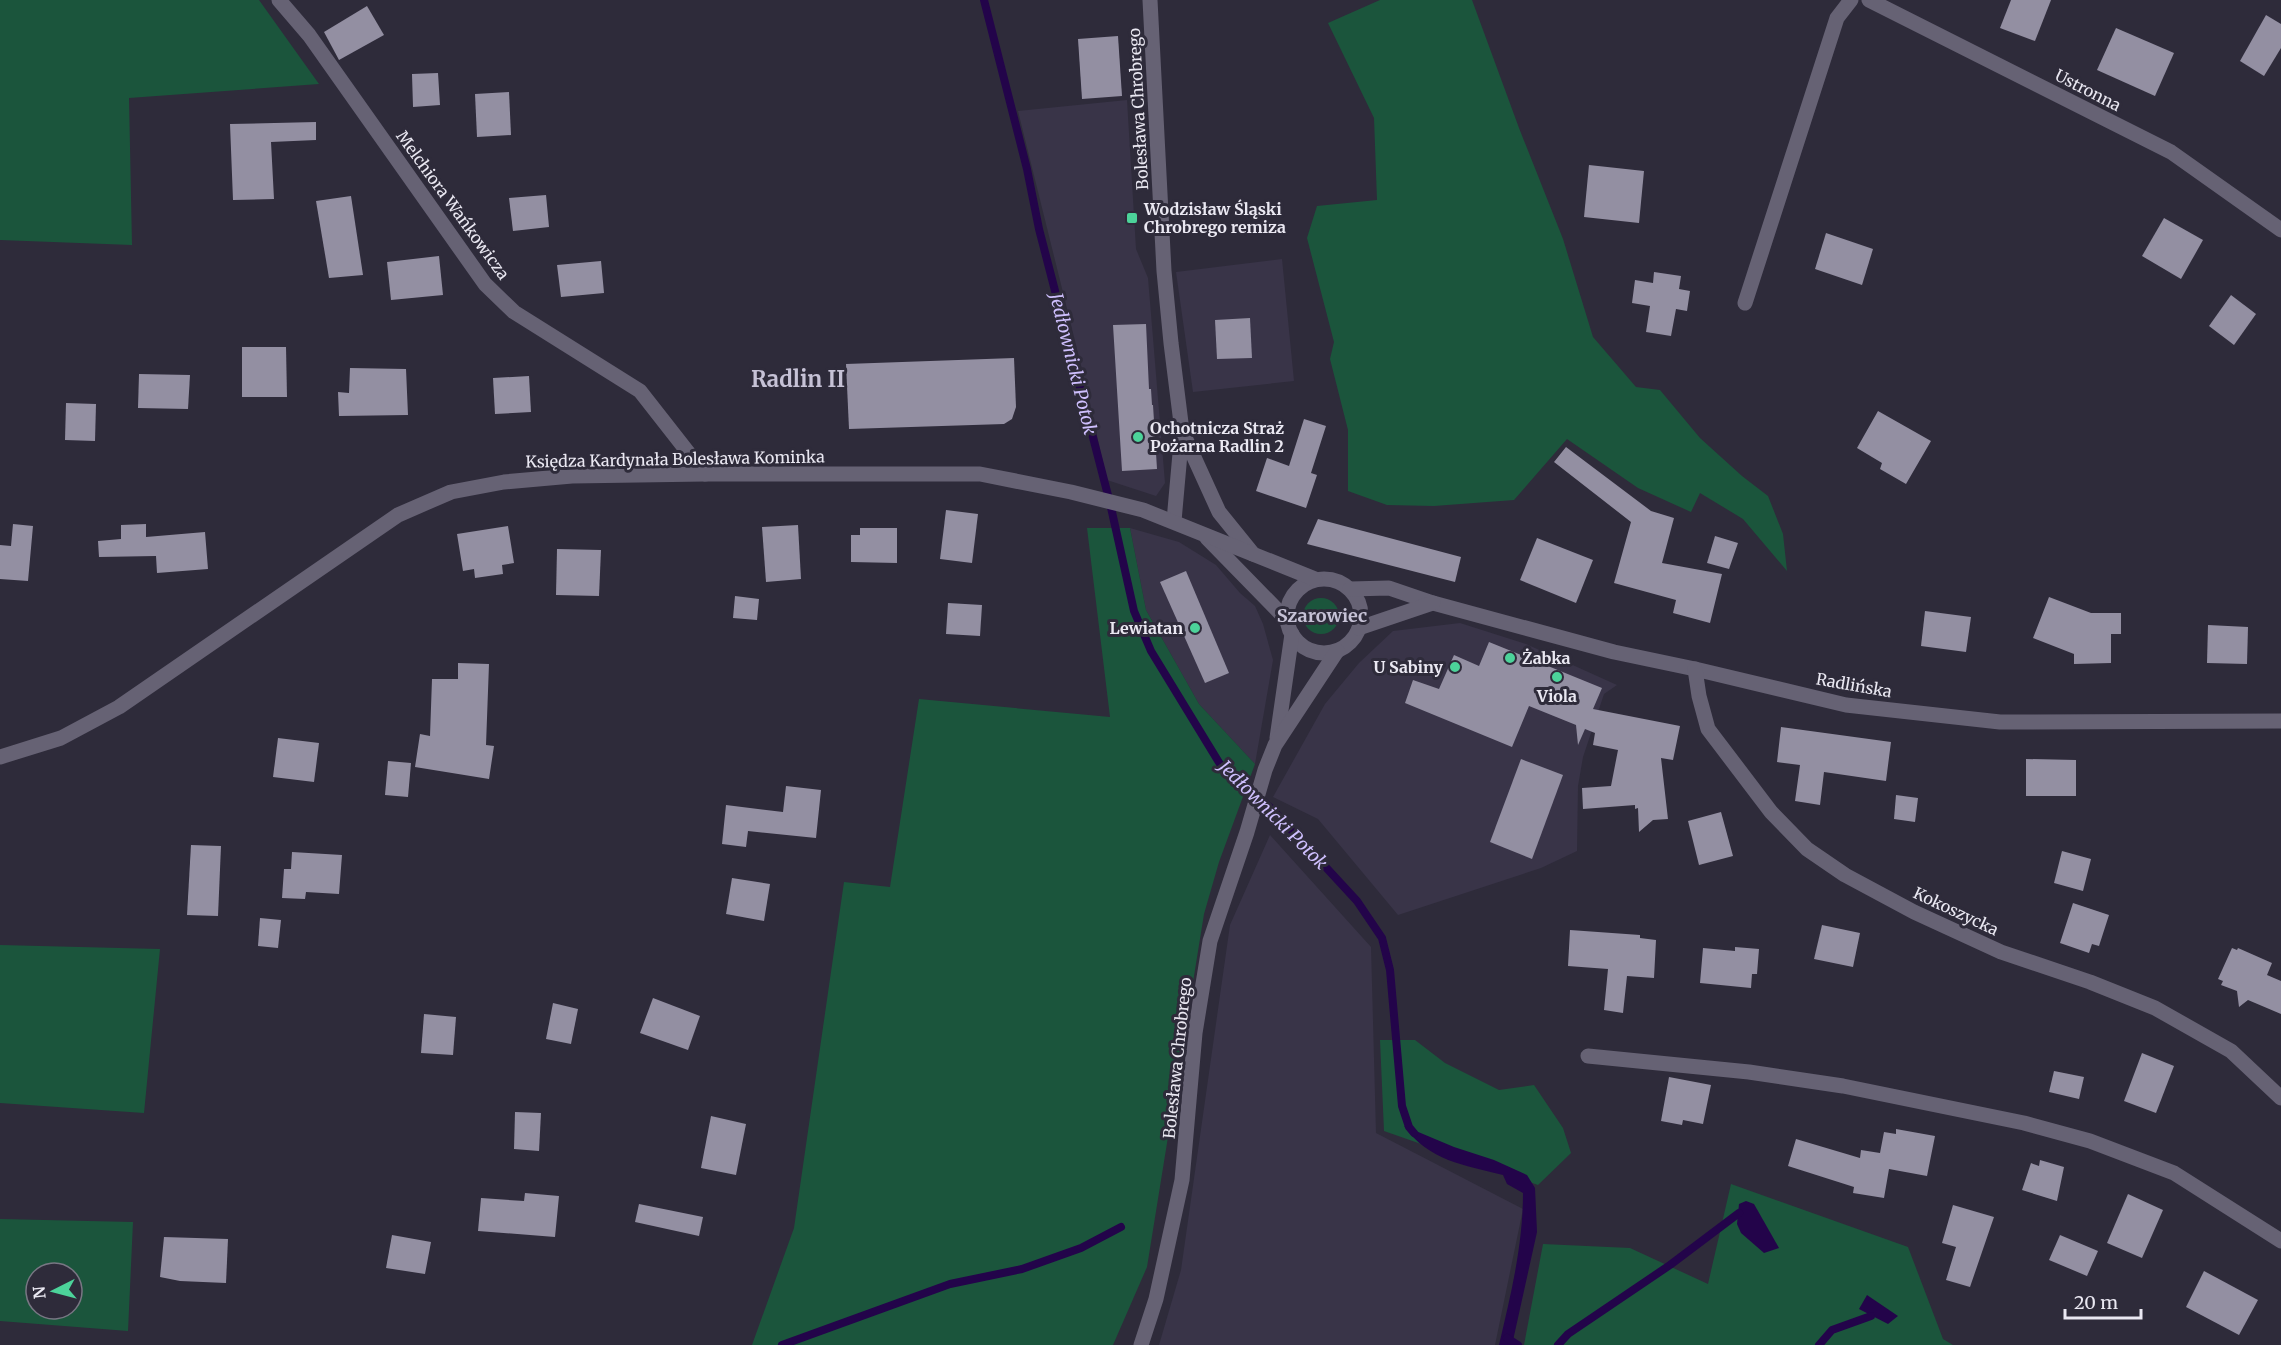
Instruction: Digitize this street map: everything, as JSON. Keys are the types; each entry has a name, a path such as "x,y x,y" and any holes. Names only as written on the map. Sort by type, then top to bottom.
{"street":[{"name":"Melchiora Wańkowicza","path":"279,0 309,35 485,284 514,312 640,391 705,474"},
{"name":"Bolesława Chrobrego","path":"1150,0 1164,271 1170,343 1182,431 1174,521"},
{"path":"1745,303 1837,18 1851,0"},
{"name":"Ustronna","path":"1869,0 2171,152 2281,230"},
{"name":"Bolesława Chrobrego","path":"1182,431 1219,512 1253,554"},
{"name":"Księdza Kardynała Bolesława Kominka","path":"0,757 61,738 119,707 399,515 451,492 504,482 572,476 980,474 1071,492 1143,510 1316,579"},
{"name":"Księdza Kardynała Bolesława Kominka","path":"1202,534 1289,627"},
{"path":"1328,578 1340,582 1350,589 1361,607 1362,617 1354,638 1347,646 1337,651 1316,652 1306,648 1289,627 1291,599 1297,590 1316,579 1328,578"},
{"name":"Radlińska","path":"1350,589 1389,588 1432,603 1614,652 1846,705 2000,722 2281,721"},
{"path":"1359,628 1432,603"},
{"name":"Bolesława Chrobrego","path":"1141,1345 1156,1299 1182,1180 1195,1033 1210,941 1275,745 1284,697 1289,627"},
{"name":"Bolesława Chrobrego","path":"1275,745 1337,651"},
{"name":"Kokoszycka","path":"1695,669 1699,696 1708,729 1771,812 1807,849 1845,875 1914,912 2001,952 2090,982 2155,1008 2231,1051 2281,1098"},
{"path":"1588,1056 1749,1072 1843,1086 2024,1123 2090,1141 2174,1173 2281,1241"}],"shaded area":[{"path":"1127,100 1136,249 1148,278 1165,483 1156,496 1107,480 1018,111"},
{"path":"1282,259 1294,381 1193,392 1176,272"},
{"path":"1130,528 1179,542 1216,565 1240,593 1255,606 1263,624 1273,660 1255,764 1199,704 1146,610"},
{"path":"1460,623 1526,644 1617,685 1604,694 1583,757 1578,786 1577,851 1541,868 1398,915 1318,819 1273,797 1325,704 1359,663 1393,631"},
{"path":"1270,835 1371,947 1376,1133 1523,1209 1495,1345 1159,1345 1181,1270 1230,925"},
{"path":"1404,1126 1527,1175 1535,1188 1537,1232 1512,1345 1499,1345 1519,1250 1523,1193 1507,1184 1503,1175 1448,1160 1436,1154 1414,1138"},
{"path":"1746,1201 1754,1204 1779,1248 1764,1253 1741,1233 1737,1224 1739,1204"},
{"path":"1867,1295 1898,1316 1888,1324 1859,1309"}],"green space":[{"path":"0,0 259,0 319,84 129,98 132,245 0,240"},
{"path":"1380,0 1472,0 1563,239 1593,337 1636,387 1660,390 1700,438 1768,496 1783,534 1787,571 1743,519 1700,493 1691,512 1638,488 1567,439 1514,500 1434,506 1387,505 1348,491 1348,430 1330,359 1334,342 1307,238 1317,206 1377,200 1374,118 1328,23"},
{"path":"1087,528 1130,528 1146,610 1199,704 1255,764 1219,862 1204,914 1147,1267 1113,1345 752,1345 794,1228 844,882 890,887 919,699 1110,717"},
{"path":"1321,598 1334,603 1339,616 1334,629 1321,634 1308,629 1303,616 1308,603"},
{"path":"0,945 160,949 144,1113 0,1103"},
{"path":"1380,1040 1415,1040 1445,1063 1499,1090 1534,1085 1563,1128 1571,1153 1538,1185 1384,1131"},
{"path":"1731,1184 1908,1247 1943,1339 1953,1345 1524,1345 1543,1244 1630,1248 1708,1284"},
{"path":"0,1219 133,1222 128,1331 0,1321"}],"building":[{"path":"2011,0 2051,0 2035,41 2000,28"},
{"path":"367,6 384,35 339,60 324,32"},
{"path":"2266,15 2281,24 2281,48 2264,76 2240,61"},
{"path":"2116,28 2174,53 2155,96 2097,70"},
{"path":"1118,36 1122,96 1082,99 1078,39"},
{"path":"438,73 440,105 413,107 412,74"},
{"path":"509,92 511,135 477,137 475,94"},
{"path":"316,122 316,140 271,142 274,199 233,200 230,124"},
{"path":"1589,165 1644,171 1639,223 1584,217"},
{"path":"546,195 549,227 513,231 509,198"},
{"path":"351,196 363,275 329,278 316,201"},
{"path":"2164,218 2203,240 2181,279 2142,256"},
{"path":"1826,233 1873,249 1862,285 1815,269"},
{"path":"439,256 443,295 391,300 387,262"},
{"path":"601,261 604,293 561,297 557,265"},
{"path":"1654,272 1681,276 1679,289 1690,291 1687,311 1676,309 1671,336 1646,332 1650,306 1632,303 1635,280 1653,283"},
{"path":"2231,295 2256,314 2234,345 2209,326"},
{"path":"1250,318 1252,358 1217,359 1215,320"},
{"path":"1146,324 1149,389 1151,389 1153,405 1157,469 1122,471 1113,325"},
{"path":"242,347 286,347 287,397 242,397"},
{"path":"1014,358 1016,407 1012,419 1004,424 849,429 846,364"},
{"path":"350,368 406,369 408,415 339,416 338,392 349,393"},
{"path":"139,374 190,375 188,409 138,408"},
{"path":"529,376 531,412 495,414 493,378"},
{"path":"66,403 96,404 95,441 65,440"},
{"path":"1878,411 1931,441 1906,484 1880,469 1882,463 1857,448"},
{"path":"1304,419 1326,426 1311,473 1317,475 1306,508 1256,491 1267,458 1289,466"},
{"path":"1566,447 1651,511 1674,518 1662,563 1722,574 1710,623 1673,613 1676,600 1614,583 1631,522 1554,462"},
{"path":"946,510 978,514 972,563 940,559"},
{"path":"1318,519 1461,557 1455,582 1307,544"},
{"path":"13,524 33,526 28,581 0,579 0,545 11,546"},
{"path":"146,524 146,537 205,532 208,569 157,573 156,556 99,557 98,541 121,539 121,525"},
{"path":"798,525 801,579 766,582 762,527"},
{"path":"508,526 514,563 502,565 503,574 475,578 474,569 463,571 457,534"},
{"path":"860,528 897,528 897,563 851,562 851,535 860,535"},
{"path":"1715,536 1738,543 1729,569 1707,563"},
{"path":"1537,538 1593,560 1576,603 1520,580"},
{"path":"557,549 601,550 599,596 556,595"},
{"name":"Lewiatan","path":"1186,571 1229,673 1205,683 1160,582"},
{"path":"735,596 759,599 757,620 733,618"},
{"path":"2049,597 2091,613 2121,613 2121,634 2111,634 2111,663 2074,664 2074,654 2033,638"},
{"path":"948,603 982,605 980,636 946,634"},
{"path":"1925,611 1971,617 1966,652 1921,646"},
{"path":"2208,625 2248,627 2247,664 2207,663"},
{"path":"1489,642 1602,688 1593,709 1680,726 1673,760 1661,758 1668,819 1653,820 1639,832 1638,808 1635,809 1635,805 1583,809 1582,788 1611,786 1618,750 1593,745 1595,733 1585,729 1578,745 1576,725 1529,706 1512,747 1405,703 1413,680 1439,689 1454,655 1479,666"},
{"path":"458,663 489,664 486,745 494,746 489,779 415,767 420,734 430,736 432,679 458,679"},
{"path":"1781,727 1891,742 1886,781 1824,772 1820,805 1795,801 1800,765 1777,762"},
{"path":"278,738 319,743 314,782 273,777"},
{"path":"1521,759 1563,775 1532,859 1490,842"},
{"path":"2026,759 2076,760 2076,796 2026,796"},
{"path":"388,761 411,763 408,797 385,795"},
{"path":"786,786 821,790 816,838 748,831 746,847 722,844 726,805 783,812"},
{"path":"1896,795 1918,798 1915,822 1894,819"},
{"path":"1721,812 1733,856 1699,865 1688,821"},
{"path":"191,845 221,846 218,916 187,915"},
{"path":"2062,851 2091,859 2083,891 2054,883"},
{"path":"292,852 342,855 339,894 306,892 305,899 282,898 284,869 291,869"},
{"path":"732,878 770,884 764,921 726,914"},
{"path":"2073,903 2109,915 2099,946 2092,944 2089,953 2060,943"},
{"path":"260,918 281,920 278,948 258,946"},
{"path":"1822,925 1860,933 1853,967 1814,959"},
{"path":"1570,930 1640,935 1640,938 1656,940 1654,978 1627,976 1623,1013 1604,1010 1608,969 1568,966"},
{"path":"1735,947 1759,949 1757,974 1752,974 1751,988 1700,983 1703,948 1735,951"},
{"path":"2232,948 2237,950 2238,948 2272,963 2267,975 2281,981 2281,1014 2248,1000 2239,1007 2237,991 2221,985 2223,981 2218,979"},
{"path":"653,998 700,1016 688,1050 640,1033"},
{"path":"553,1003 578,1009 571,1044 546,1039"},
{"path":"424,1014 456,1017 453,1055 421,1053"},
{"path":"2142,1053 2174,1066 2156,1113 2124,1101"},
{"path":"2054,1071 2084,1077 2079,1099 2049,1092"},
{"path":"1669,1077 1711,1085 1703,1124 1683,1120 1682,1125 1661,1121"},
{"path":"515,1112 541,1113 539,1151 514,1149"},
{"path":"711,1116 746,1124 736,1175 701,1168"},
{"path":"1896,1129 1935,1136 1927,1176 1889,1169 1884,1198 1853,1193 1854,1187 1788,1166 1796,1139 1860,1158 1861,1150 1880,1153 1884,1132 1896,1134"},
{"path":"2040,1160 2064,1167 2057,1201 2022,1190 2031,1163 2039,1166"},
{"path":"525,1193 559,1196 555,1237 478,1231 481,1198 524,1201"},
{"path":"2128,1194 2163,1210 2142,1258 2107,1243"},
{"path":"639,1204 703,1217 699,1236 635,1222"},
{"path":"1953,1205 1994,1217 1970,1287 1946,1280 1956,1247 1942,1243"},
{"path":"392,1235 431,1242 425,1274 386,1268"},
{"path":"2060,1235 2098,1251 2087,1276 2049,1260"},
{"path":"164,1237 228,1239 226,1283 180,1281 160,1277"},
{"path":"2204,1271 2258,1300 2239,1335 2186,1307"}],"waterway":[{"name":"Jedłownicki Potok","path":"984,0 1027,169 1039,229 1110,503 1134,611 1151,651 1220,764 1273,810 1357,901 1382,938 1390,970 1402,1106 1409,1127 1414,1133"},
{"path":"1558,1345 1568,1334 1670,1265 1739,1213"},
{"path":"782,1345 950,1284 1022,1269 1081,1248 1121,1227"},
{"path":"1819,1345 1832,1330 1871,1316"},
{"name":"Jedłownicki Potok","path":"1507,1338 1518,1345"}],"place":[{"name":"Wodzisław Śląski Chrobrego remiza","path":"1132,218"},
{"name":"Ochotnicza Straż Pożarna Radlin 2","path":"1138,437"},
{"name":"Lewiatan","path":"1195,628"},
{"name":"Żabka","path":"1510,658"},
{"name":"U Sabiny","path":"1455,667"},
{"name":"Viola","path":"1557,677"}],"district":[{"name":"Radlin II","path":"798,379"},
{"name":"Szarowiec","path":"1322,616"}]}
